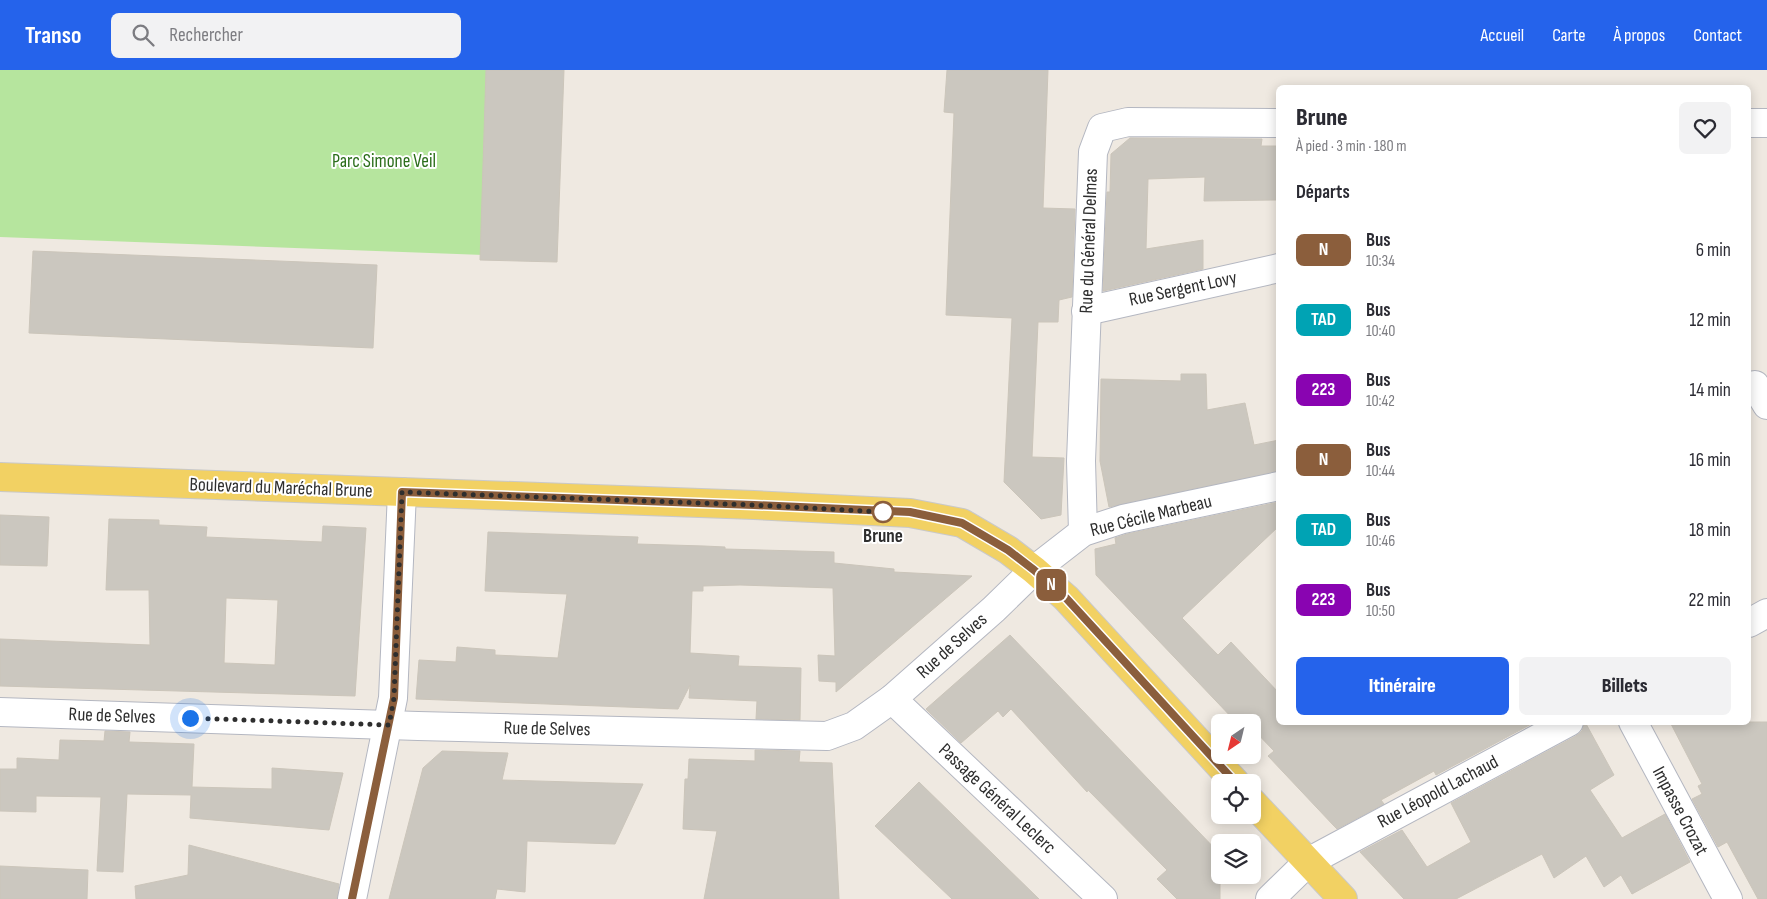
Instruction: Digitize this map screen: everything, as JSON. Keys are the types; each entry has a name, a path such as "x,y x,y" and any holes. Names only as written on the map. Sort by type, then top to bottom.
{"main road":[{"name":"Boulevard du Maréchal Brune","path":"0,477 910,512 962,523 1008,550 1066,598 1228,774"},
{"path":"1261,812 1343,899"}],"street":[{"name":"Rue du Général Delmas","path":"1083,532 1081,461 1093,152 1102,128 1128,122 1276,123"},
{"path":"1751,123 1767,123"},
{"name":"Rue Sergent Lovy","path":"1086,310 1276,269"},
{"name":"Rue Cécile Marbeau","path":"1034,570 1083,532 1123,519 1276,487"},
{"path":"352,899 394,698 402,492"},
{"name":"Rue de Selves","path":"0,712 389,725 827,736 854,726 892,699 994,609 1034,570"},
{"path":"1751,622 1767,613"},
{"name":"Passage Général Leclerc","path":"892,699 1103,899"},
{"name":"Rue Léopold Lachaud","path":"1270,899 1308,862 1563,725"},
{"name":"Impasse Crozat","path":"1635,725 1728,899"}],"green space":[{"name":"Parc Simone Veil","path":"0,70 489,70 484,255 0,237"}],"building":[{"path":"486,70 564,70 557,262 480,260"},
{"path":"947,70 1048,70 1043,208 1075,209 1072,297 1059,300 1058,322 1038,322 1032,457 1064,458 1061,515 1041,519 1004,482 1012,318 946,315 954,113 944,112"},
{"path":"1130,138 1262,139 1261,146 1276,146 1276,200 1204,201 1205,177 1148,179 1146,249 1203,240 1203,269 1103,291 1107,192 1110,192 1111,154"},
{"path":"33,251 377,265 373,348 29,333"},
{"path":"1181,374 1206,374 1207,410 1245,403 1254,445 1276,441 1276,472 1109,507 1100,461 1101,379 1181,381"},
{"path":"1276,503 1276,529 1182,618 1218,655 1231,642 1276,690 1276,725 1529,725 1436,775 1434,771 1381,800 1384,804 1337,829 1268,756 1274,751 1261,737 1261,714 1228,714 1096,575 1095,549 1116,544 1115,538"},
{"path":"0,515 49,517 47,566 0,565"},
{"path":"109,519 159,520 159,525 207,527 206,537 322,542 323,526 366,528 355,696 0,686 0,639 150,645 149,590 106,590","holes":["226,598 278,600 275,665 224,663"]},
{"path":"488,532 638,537 637,544 834,552 834,563 894,569 894,572 972,576 836,692 836,682 819,681 818,655 835,656 833,588 740,585 703,586 703,591 692,591 690,653 739,656 738,666 801,668 800,720 756,719 757,701 689,698 690,685 678,709 416,699 419,660 456,662 457,647 495,650 495,655 558,658 567,594 485,591"},
{"path":"1010,635 1211,845 1211,884 1220,884 1220,899 1177,899 1157,879 1167,870 1088,790 1087,792 1011,709 1003,717 998,711 961,743 926,709"},
{"path":"1751,722 1767,722 1767,899 1758,899 1727,842 1718,847 1692,799 1702,794 1698,786 1702,784 1672,725 1751,725"},
{"path":"1584,725 1587,725 1614,775 1590,790 1622,838 1665,814 1690,862 1632,894 1621,875 1604,887 1586,856 1554,878 1542,854 1456,899 1404,899 1360,852 1402,830 1427,867 1471,842 1451,803 1582,731"},
{"path":"105,731 130,732 129,742 194,744 192,787 272,789 272,768 343,773 329,830 190,818 191,795 127,794 123,872 97,871 101,797 36,796 36,812 0,811 0,769 17,769 17,758 59,760 60,740 104,741"},
{"path":"755,750 800,751 799,762 832,763 839,899 704,899 717,831 683,829 685,779 688,779 689,759 755,761"},
{"path":"442,751 508,753 502,780 643,784 615,844 527,841 525,892 497,889 495,899 389,899 423,768"},
{"path":"919,782 1039,899 952,899 875,826"},
{"path":"189,845 339,884 337,899 136,899 135,886 188,875"},
{"path":"0,866 88,870 87,899 0,899"}],"bus line":[{"name":"N","path":"352,899 394,698 402,492 910,512 962,523 1008,550 1066,598 1228,774"}],"place":[{"name":"Brune","path":"883,512"}],"route":[{"path":"190,718 389,725 394,698 402,492 754,505 883,512"}]}
